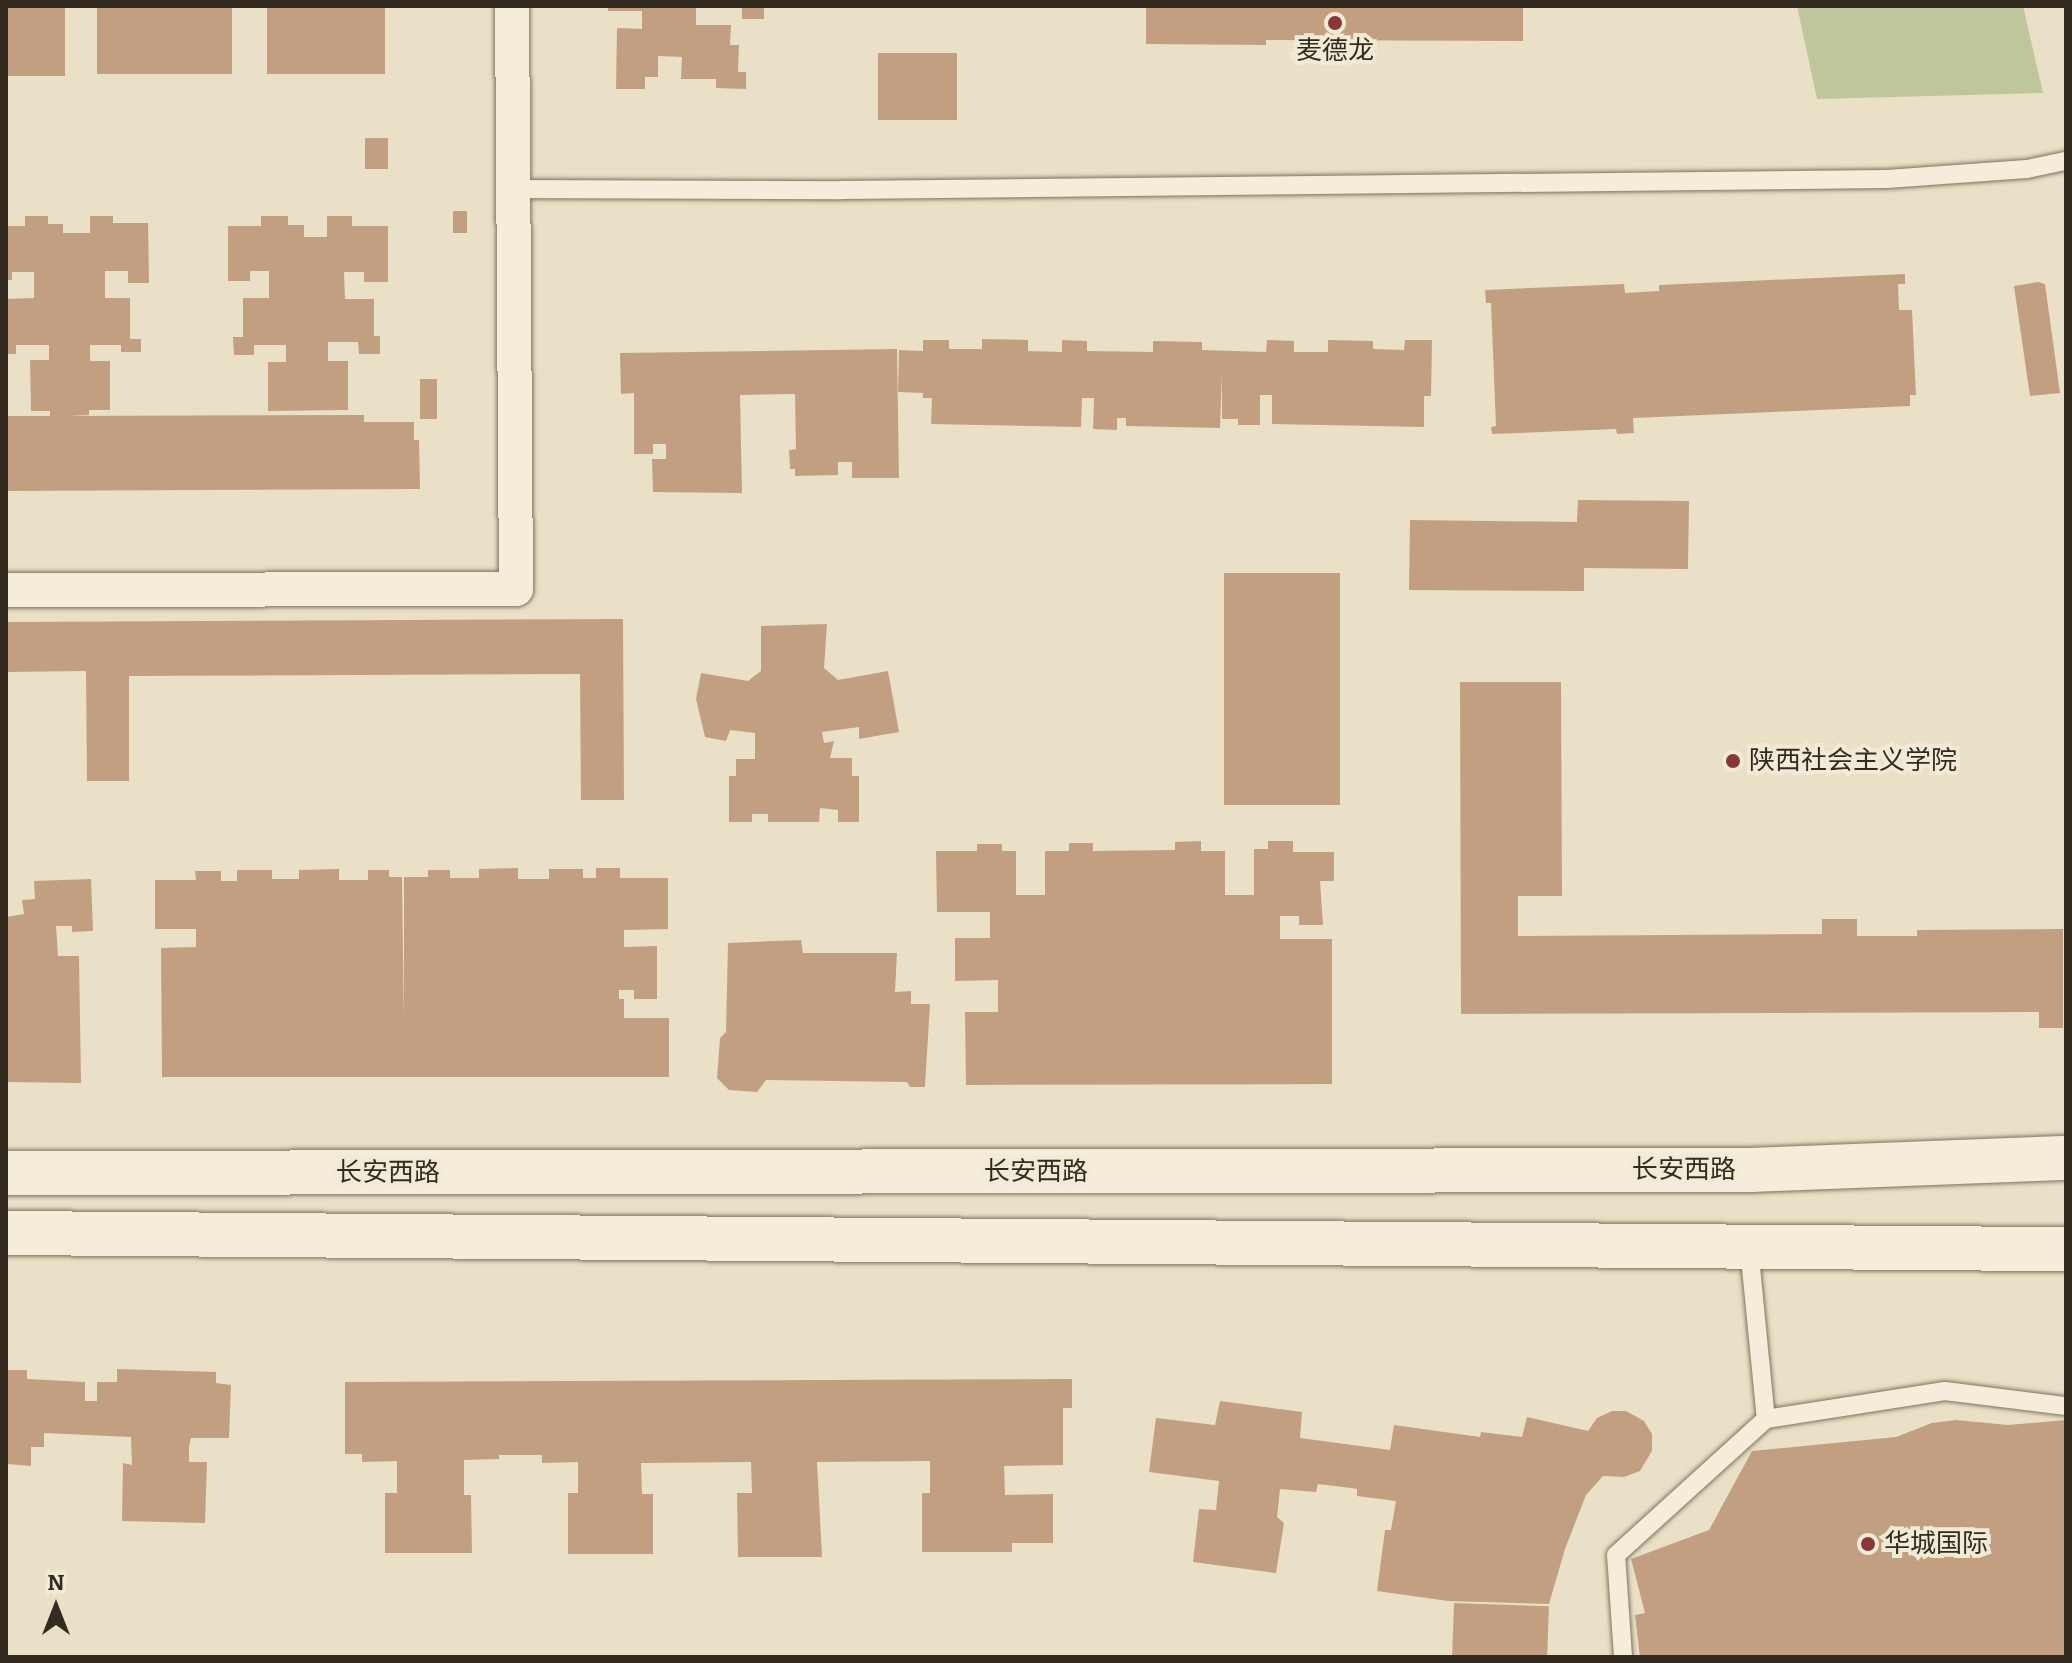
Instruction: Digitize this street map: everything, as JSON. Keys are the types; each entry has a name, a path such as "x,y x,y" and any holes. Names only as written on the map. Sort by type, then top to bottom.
{"main road":[{"name":"长安西路","path":"6,1173 1752,1170 2066,1158"},
{"path":"6,1233 2066,1249"}],"street":[{"path":"6,590 516,589 512,6"}],"lane":[{"path":"511,189 841,190 1887,179 2027,169 2066,161"},
{"path":"1749,1245 1766,1419"},
{"path":"1623,1657 1616,1555 1766,1419 1945,1391 2066,1406"}],"green space":[{"path":"1797,6 2023,6 2043,93 1817,99"}],"building":[{"path":"6,6 65,6 65,76 6,76"},
{"path":"97,6 232,6 232,74 97,74"},
{"path":"267,6 385,6 385,74 267,74"},
{"path":"608,6 696,6 696,25 731,25 730,45 739,45 738,72 746,72 746,89 716,88 716,79 681,79 682,57 658,56 658,77 645,77 645,89 616,89 617,28 642,29 642,11 608,11"},
{"path":"742,6 764,6 764,19 742,19"},
{"name":"麦德龙","path":"1146,6 1523,6 1523,41 1266,40 1266,45 1146,44"},
{"path":"878,53 957,53 957,120 878,120"},
{"path":"365,138 388,138 388,169 365,169"},
{"path":"453,211 467,211 467,233 453,233"},
{"path":"25,216 48,216 48,224 63,224 63,233 90,233 90,216 113,216 113,223 148,223 149,283 128,283 128,271 105,271 105,298 130,298 130,339 141,339 141,352 121,352 121,345 90,345 90,361 110,361 110,410 89,410 89,415 67,416 364,415 364,422 414,422 414,440 419,440 420,489 6,491 6,416 50,416 50,411 31,411 30,360 49,360 49,345 16,345 16,354 6,354 6,299 34,298 34,272 12,272 12,280 6,280 6,226 25,226"},
{"path":"261,216 288,216 288,225 304,225 304,237 327,237 327,216 352,216 352,226 388,226 388,282 364,282 364,272 344,272 345,299 374,299 374,336 380,336 380,354 359,354 358,342 328,342 328,361 348,361 348,410 268,411 268,362 286,362 286,345 254,345 254,355 234,355 233,337 243,337 243,298 269,298 269,271 250,271 250,281 228,281 228,226 261,226"},
{"path":"1905,274 1905,284 1898,284 1899,310 1912,310 1916,395 1910,395 1910,406 1633,418 1634,433 1617,434 1616,429 1492,434 1491,427 1496,426 1491,303 1486,303 1485,290 1624,284 1625,293 1659,291 1659,285"},
{"path":"2038,282 2045,284 2060,393 2030,396 2014,286"},
{"path":"982,339 1028,340 1028,351 1062,352 1062,340 1087,341 1087,351 1153,352 1153,341 1202,342 1202,350 1266,352 1267,340 1294,341 1294,352 1328,352 1328,340 1373,341 1373,349 1404,350 1405,340 1432,340 1431,396 1424,396 1424,427 1272,424 1272,395 1260,395 1260,425 1238,425 1238,419 1222,419 1222,372 1220,428 1126,426 1126,418 1117,418 1117,430 1093,429 1094,398 1082,398 1081,427 931,424 932,398 923,398 923,393 898,392 899,350 923,351 923,340 949,340 949,349 982,349"},
{"path":"897,349 899,478 852,478 852,462 838,462 838,475 795,476 795,469 790,469 789,450 796,449 795,394 740,395 742,493 653,492 652,459 666,459 666,444 653,444 653,454 634,454 634,393 621,394 620,353"},
{"path":"420,379 437,379 437,419 420,419"},
{"path":"1578,500 1689,501 1688,569 1584,568 1584,591 1409,590 1410,520 1577,522"},
{"path":"1224,573 1340,573 1340,805 1224,805"},
{"path":"623,619 624,800 581,800 580,674 129,676 129,781 87,781 86,671 6,672 6,622"},
{"path":"827,624 824,668 838,680 888,671 899,732 859,739 859,727 822,732 824,743 834,741 830,758 852,758 852,776 859,776 859,822 838,822 838,810 820,808 819,822 768,822 768,814 752,814 752,822 729,822 729,776 736,776 736,759 755,759 755,733 730,730 726,741 705,737 696,699 701,673 748,681 761,671 761,626"},
{"path":"1460,682 1561,682 1562,896 1518,896 1518,936 1822,934 1822,919 1857,919 1857,936 1917,936 1917,930 2063,929 2063,1028 2039,1028 2039,1012 1461,1014"},
{"path":"1201,841 1201,851 1225,851 1225,895 1254,895 1254,849 1268,849 1268,841 1293,841 1293,852 1334,852 1334,881 1320,881 1323,925 1299,925 1299,916 1280,916 1280,939 1332,939 1332,1084 966,1085 965,1012 998,1012 998,980 955,981 955,938 990,938 990,912 937,912 936,851 977,851 977,844 1002,844 1002,851 1016,851 1016,895 1045,895 1045,851 1069,851 1069,843 1093,843 1093,851 1175,850 1175,842"},
{"path":"518,868 518,879 549,879 549,869 583,869 583,878 596,878 596,868 620,868 620,878 668,878 668,929 624,930 624,947 657,946 657,999 634,999 634,990 619,990 619,999 624,999 624,1018 669,1018 669,1077 162,1077 161,948 196,947 196,929 155,929 155,880 196,880 195,871 221,871 221,881 237,881 237,870 272,870 272,879 299,879 299,870 339,869 339,880 368,880 368,870 389,870 389,877 402,877 404,1024 404,877 428,877 428,870 450,870 450,878 479,878 479,869"},
{"path":"91,879 93,931 72,932 72,926 56,926 58,956 79,956 81,1083 6,1082 6,917 24,914 22,900 35,899 34,881"},
{"path":"801,940 803,953 897,953 895,992 911,991 911,1004 930,1004 925,1087 910,1087 907,1082 766,1080 757,1092 729,1090 717,1078 720,1038 726,1032 728,943"},
{"path":"117,1369 216,1372 216,1383 231,1385 229,1438 191,1438 189,1446 189,1462 207,1462 205,1523 122,1521 123,1463 132,1465 131,1437 44,1433 44,1447 31,1447 31,1466 6,1464 6,1370 27,1370 27,1379 85,1382 85,1401 97,1401 97,1382 117,1382"},
{"path":"1072,1379 1072,1408 1063,1408 1063,1465 1004,1466 1005,1495 1053,1494 1053,1543 1012,1543 1012,1552 922,1552 922,1493 930,1493 930,1461 817,1462 822,1557 738,1557 737,1493 752,1493 751,1462 641,1463 642,1494 653,1494 653,1554 568,1554 568,1493 578,1493 578,1462 542,1463 542,1455 499,1455 499,1459 464,1460 464,1495 471,1495 472,1553 385,1553 385,1493 397,1493 397,1461 362,1462 362,1454 345,1454 345,1382"},
{"path":"1220,1401 1302,1412 1300,1438 1390,1450 1394,1425 1480,1437 1481,1432 1522,1437 1527,1417 1588,1431 1597,1418 1612,1411 1626,1411 1644,1421 1652,1434 1652,1451 1640,1471 1624,1477 1603,1476 1586,1495 1565,1549 1549,1604 1448,1601 1377,1591 1385,1530 1391,1530 1396,1501 1357,1496 1357,1489 1351,1488 1318,1484 1316,1492 1280,1489 1277,1517 1284,1523 1276,1573 1193,1562 1199,1509 1216,1510 1219,1481 1149,1472 1156,1418 1215,1425"},
{"name":"华城国际","path":"1956,1420 2008,1425 2066,1420 2066,1657 1640,1657 1635,1615 1645,1613 1631,1559 1709,1530 1752,1451 1896,1437 1932,1423"},
{"path":"1454,1603 1549,1606 1547,1657 1452,1657"}],"place":[{"name":"麦德龙","path":"1335,23"},
{"name":"陕西社会主义学院","path":"1733,761"},
{"name":"华城国际","path":"1868,1544"}]}
